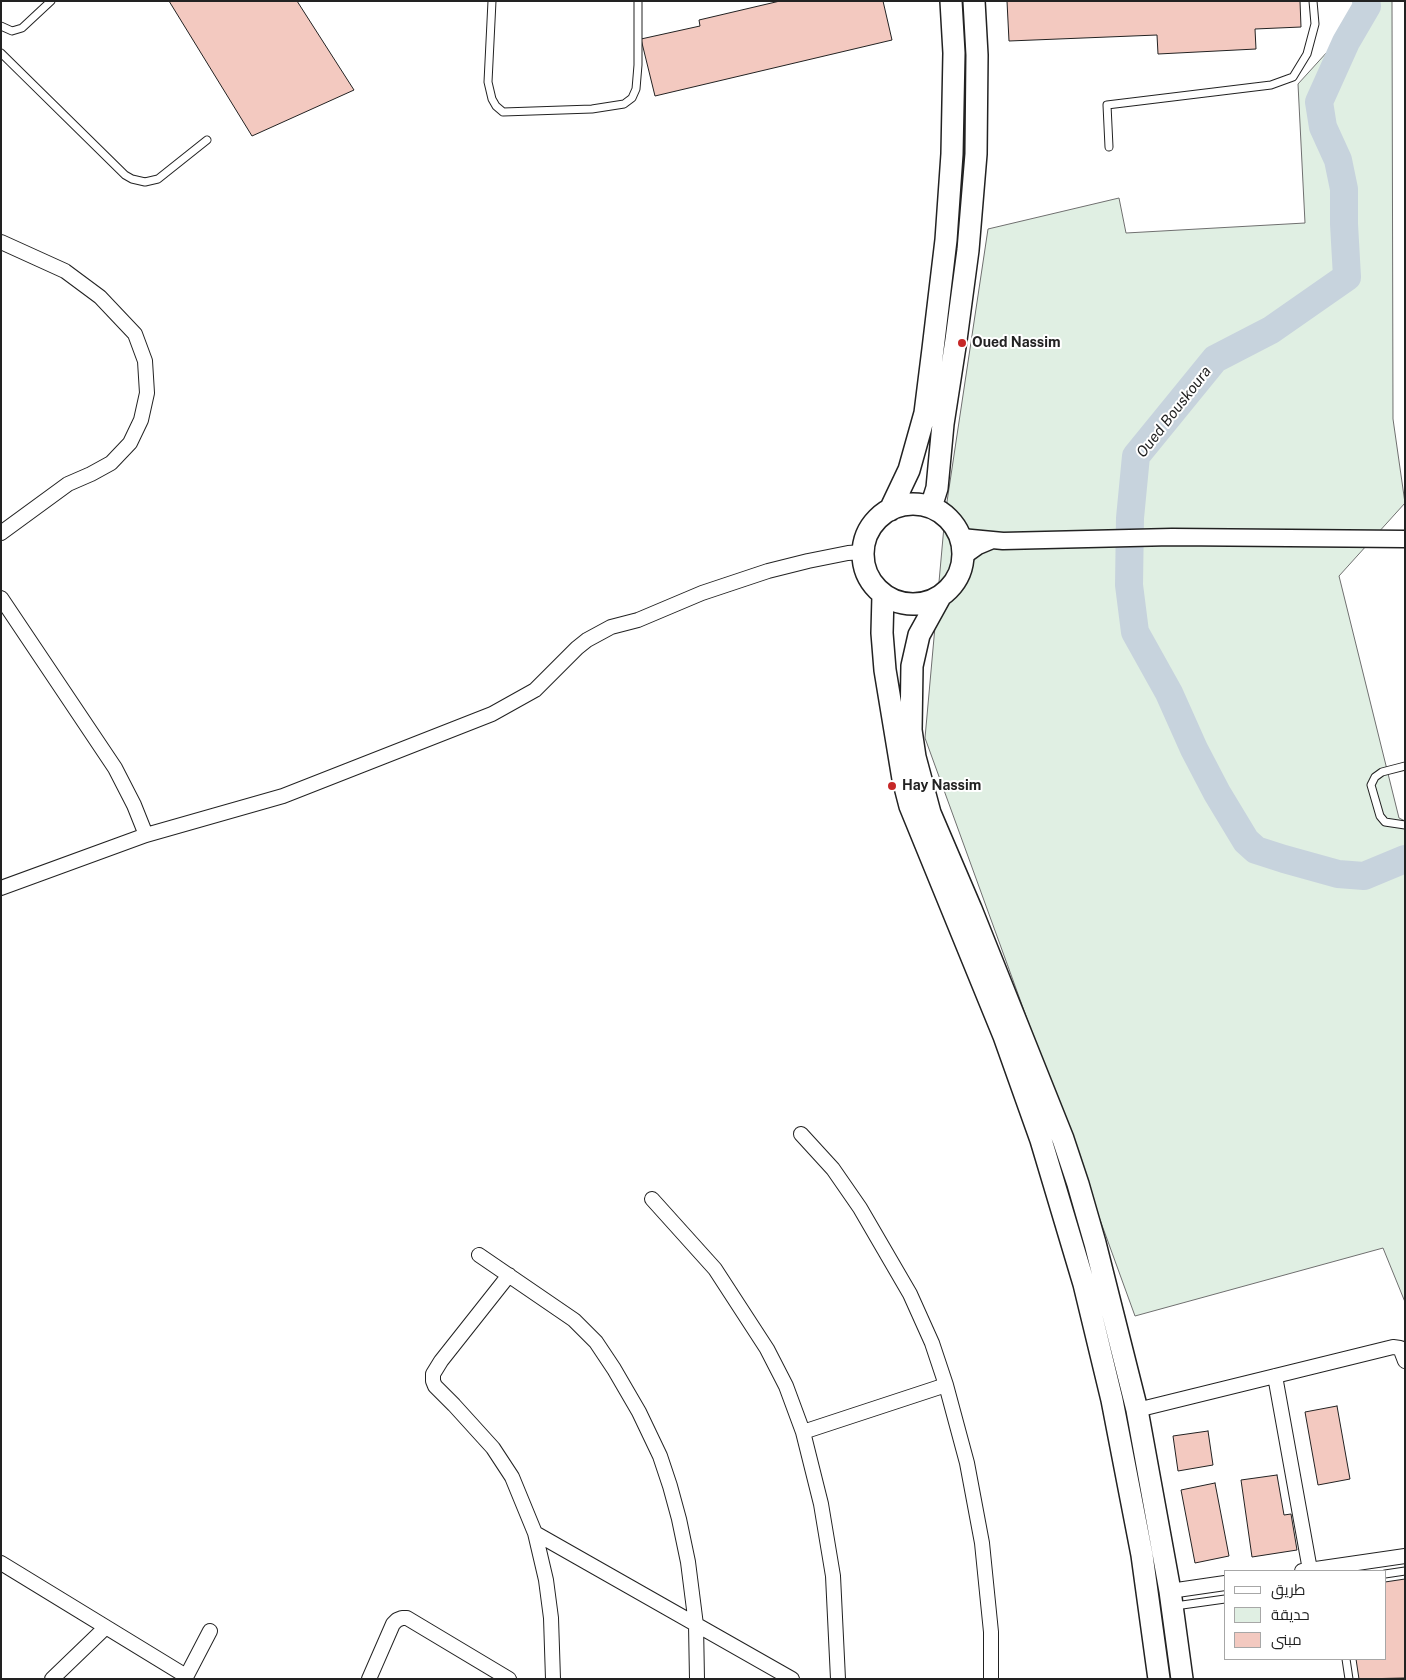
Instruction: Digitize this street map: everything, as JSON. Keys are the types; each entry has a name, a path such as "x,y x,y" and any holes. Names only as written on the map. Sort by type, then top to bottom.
{"main road":[{"path":"890,510 909,470 925,413 946,240 952,154 954,53 950,1"},
{"path":"931,507 937,488 943,424 969,241 976,154 977,55 974,1"},
{"path":"910,504 931,507 945,515 954,525 962,547 962,568 950,590 940,597 931,602 911,605 901,603 883,595 868,576 864,564 863,552 865,541 871,527 890,510 910,504"},
{"path":"883,595 882,633 885,670 903,780 910,806 1004,1036 1041,1140 1084,1284 1112,1400 1142,1554 1158,1679"},
{"path":"940,597 919,635 912,666 911,730 922,790 1069,1157 1095,1243 1137,1410 1171,1599 1182,1679"}],"street":[{"path":"1,242 65,271 100,298 135,334 145,361 147,393 141,420 130,443 111,463 68,484 1,533"},
{"path":"962,547 990,541 1172,537 1405,539"},
{"path":"1,888 146,835 283,796 492,714 535,690 577,648 593,636 612,627 638,620 702,593 759,574 808,561 863,552"},
{"path":"1,598 120,776 146,835"},
{"path":"801,1134 834,1169 885,1250 910,1294 932,1343 946,1385 967,1463 982,1543 992,1632 991,1679"},
{"path":"652,1198 715,1269 757,1333 786,1386 803,1432 821,1504 833,1576 838,1679"},
{"path":"479,1255 574,1320 596,1342 639,1412 660,1456 672,1494 688,1562 696,1625 697,1679"},
{"path":"509,1275 442,1360 433,1374 433,1380 435,1386 493,1448 503,1462 512,1477 535,1533 546,1580 551,1618 553,1679"},
{"path":"1137,1410 1393,1347 1400,1348 1405,1361"},
{"path":"1275,1376 1306,1570"},
{"path":"803,1432 946,1385"},
{"path":"535,1533 792,1679"},
{"path":"1313,1570 1405,1556"},
{"path":"1,1563 186,1677 210,1631"},
{"path":"1171,1599 1224,1582"},
{"path":"369,1679 393,1624 396,1620 402,1618 407,1618 509,1679"},
{"path":"52,1679 106,1627"}],"lane":[{"path":"1,26 12,30 22,28 51,1"},
{"path":"492,1 488,82 492,99 503,112 592,109 624,104 632,98 636,89 638,65 638,1"},
{"path":"1109,147 1107,105 1271,85 1293,77 1307,54 1315,24 1313,1"},
{"path":"1,53 125,175 132,179 145,182 158,179 208,140"},
{"path":"1405,766 1382,772 1375,777 1372,785 1380,816 1384,822 1405,825"},
{"path":"1386,1574 1405,1571"},
{"path":"1171,1599 1224,1598"},
{"path":"1346,1660 1349,1679"}],"green space":[{"path":"1357,1 1392,1 1393,419 1405,503 1339,576 1399,818 1405,821 1405,1302 1383,1248 1135,1316 925,738 945,515 988,229 1119,198 1126,233 1305,223 1298,84 1358,18"}],"building":[{"path":"169,1 297,1 354,90 252,136"},
{"path":"780,1 883,1 892,40 655,96 641,39 700,26 699,20"},
{"path":"1007,1 1300,1 1301,27 1255,29 1256,49 1158,54 1157,35 1009,41"},
{"path":"1337,1406 1350,1479 1318,1485 1305,1412"},
{"path":"1208,1431 1213,1465 1178,1471 1173,1436"},
{"path":"1277,1475 1284,1515 1291,1514 1297,1550 1252,1557 1241,1480"},
{"path":"1215,1483 1229,1556 1195,1563 1181,1490"},
{"path":"1405,1579 1405,1678 1359,1679 1356,1660 1386,1660 1386,1582"}],"waterway":[{"name":"Oued Bouskoura","path":"1366,1 1367,6 1346,42 1319,102 1323,127 1338,160 1344,189 1347,277 1271,330 1215,359 1136,456 1130,518 1129,585 1135,632 1169,693 1194,749 1217,793 1246,841 1256,850 1338,874 1364,876 1405,859"}],"place":[{"name":"Oued Nassim","path":"962,343"},
{"name":"Hay Nassim","path":"892,786"}]}
